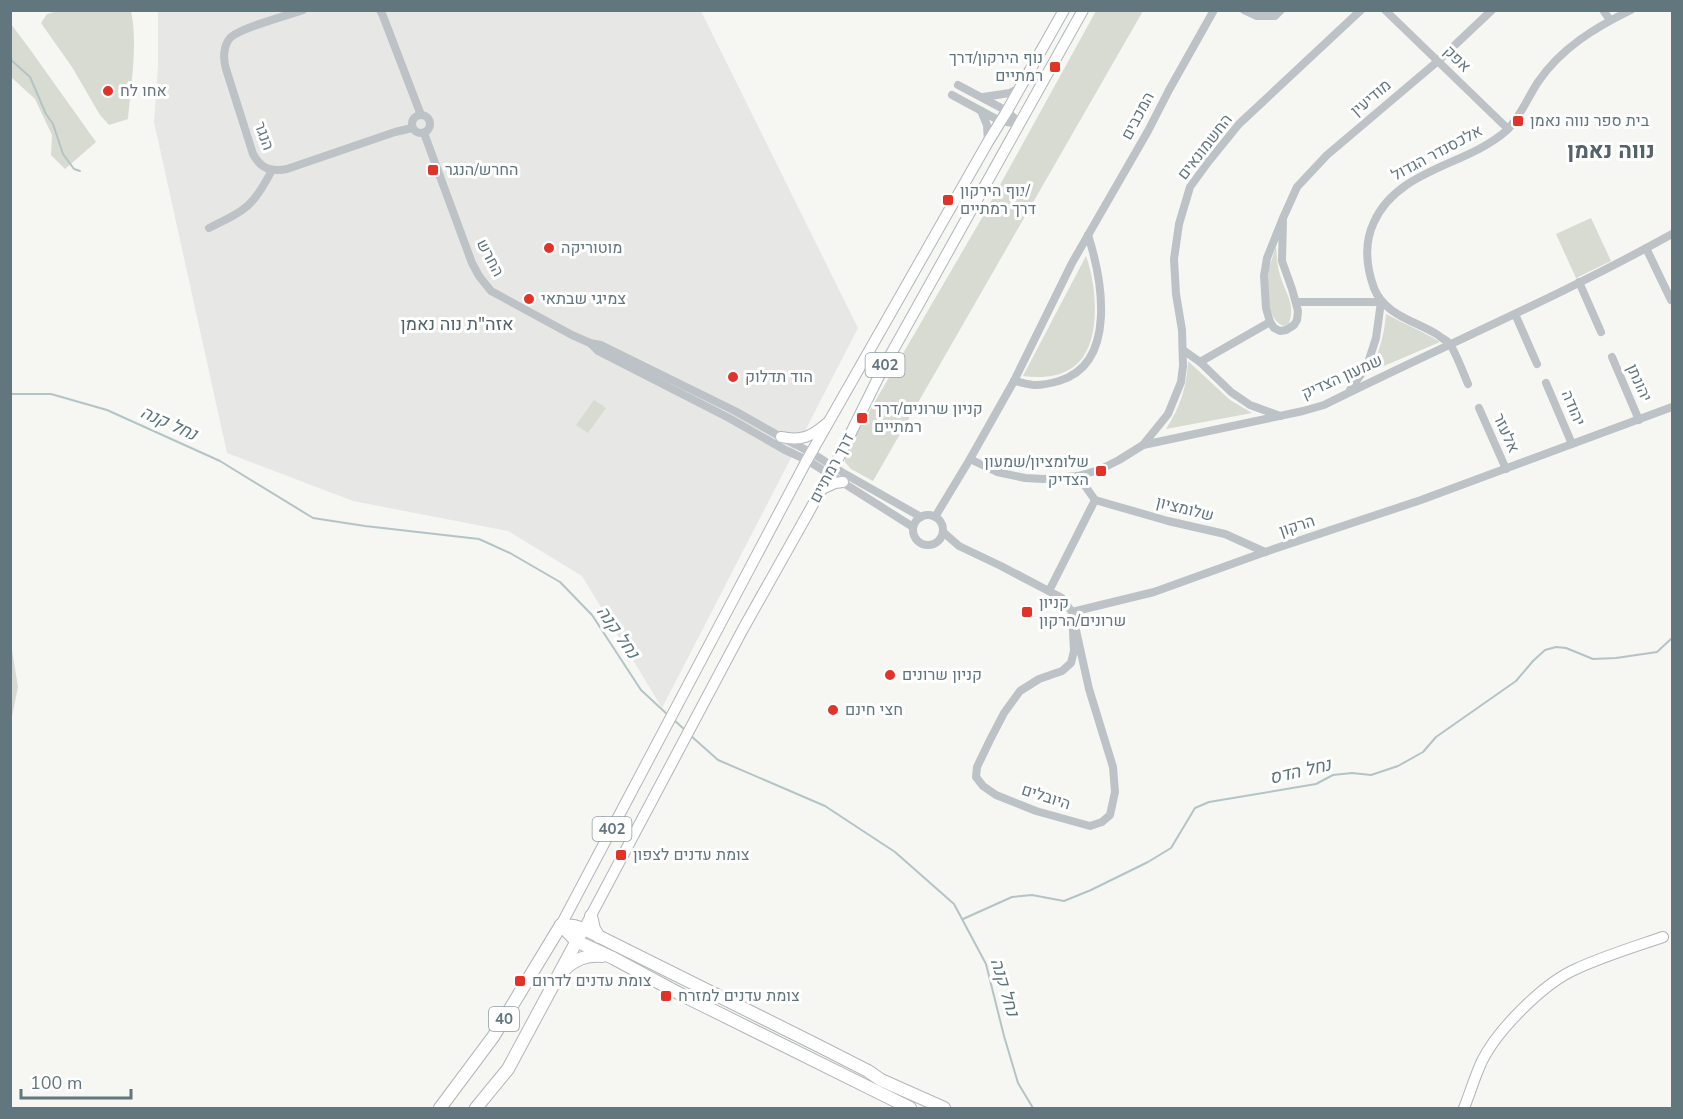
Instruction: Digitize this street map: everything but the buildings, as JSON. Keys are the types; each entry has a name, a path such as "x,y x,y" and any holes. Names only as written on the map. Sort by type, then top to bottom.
{"highway":[{"path":"591,916 594,929 600,938"},
{"path":"561,925 584,929 828,1050 881,1080 944,1108"},
{"path":"561,925 576,941 910,1108"},
{"name":"40","path":"440,1108 493,1037 561,925"},
{"name":"40","path":"477,1108 508,1069 584,929"},
{"path":"559,975 581,958 594,956 613,958"}],"main road":[{"name":"דרך רמתיים","path":"561,925 810,456 1064,10"},
{"name":"דרך רמתיים","path":"584,929 773,573 840,456 882,370 1083,10"},
{"path":"781,438 798,440 806,437 834,416"},
{"path":"821,489 844,478 839,463 840,456"},
{"path":"1464,1108 1483,1059 1494,1042 1549,985 1577,968 1668,935"}],"street":[{"name":"הנגר","path":"303,10 240,32 229,39 225,48 224,63 253,154 260,165 272,170 298,165 412,128"},
{"name":"המכבים","path":"935,517 1014,381 1088,235 1214,10"},
{"path":"1244,10 1257,16 1275,16 1281,10"},
{"name":"החשמונאים","path":"1143,445 1168,414 1182,382 1182,330 1176,294 1174,259 1179,224 1190,187 1239,124 1361,10"},
{"name":"אפק","path":"1385,10 1508,129"},
{"name":"מודיעין","path":"1270,322 1266,309 1263,276 1267,258 1297,188 1327,155 1438,61 1491,10"},
{"path":"1604,10 1610,20"},
{"name":"אלכסנדר הגדול","path":"1382,302 1374,289 1365,249 1370,230 1388,199 1413,180 1451,163 1495,139 1508,129 1552,64 1592,31 1631,10"},
{"path":"382,12 421,115 430,122 429,128 424,133 417,133 411,123 414,118 421,115"},
{"path":"958,85 1007,111 1020,124"},
{"path":"982,97 1010,93 1022,85"},
{"path":"952,95 1000,121 1020,124"},
{"path":"981,111 987,125 988,142"},
{"name":"החרש","path":"424,133 468,252 483,282 496,294 590,343 601,345 735,411 810,456"},
{"path":"209,228 239,214 246,208 258,194 272,170"},
{"name":"מודיעין","path":"1283,218 1282,261 1296,302"},
{"name":"שמעון הצדיק","path":"970,459 997,472 1025,477 1042,479 1078,476 1109,465 1143,445 1324,405 1515,314 1672,234"},
{"path":"1014,381 1037,385 1065,379 1077,373 1093,352 1100,322 1101,294 1096,258 1088,235"},
{"path":"1646,248 1671,300"},
{"path":"1579,282 1601,332"},
{"path":"1200,362 1270,322 1274,328 1280,331 1286,330 1297,320 1296,302 1382,302 1396,313 1429,329 1450,344 1468,384"},
{"path":"1349,392 1367,366 1376,338 1382,302"},
{"path":"1515,314 1537,364"},
{"name":"החרש","path":"590,343 598,351 729,418 785,450 810,456"},
{"path":"1183,350 1200,362 1231,392 1250,405 1280,416"},
{"name":"יהונתן","path":"1612,357 1639,420"},
{"name":"יהודה","path":"1546,383 1572,444"},
{"name":"הרקון","path":"1072,612 1154,592 1421,500 1672,407"},
{"name":"אלעזר","path":"1479,408 1506,469"},
{"path":"810,456 914,527"},
{"path":"1049,591 1095,500 1078,476"},
{"path":"844,478 921,517"},
{"name":"שלומציון","path":"1095,500 1168,521 1225,534 1265,552"},
{"path":"939,541 943,532 942,525 935,517 926,516 917,520 914,527 915,537 921,543 930,545 939,541 959,546 1062,598 1072,612"},
{"path":"943,532 959,546"},
{"name":"היובלים","path":"1072,612 1089,689 1113,767 1115,792 1110,814 1102,822 1090,826 1036,811 996,795 983,786 976,777 977,767 1005,713 1020,691 1039,679 1062,671 1071,663 1074,651 1072,612"}],"shaded area":[{"name":"אחו לח","path":"58,11 131,11 134,51 128,119 109,125 100,115 72,67 41,23 47,14"},
{"path":"158,11 701,11 858,328 662,708 582,576 508,531 353,501 227,453 154,122 158,65"},
{"path":"1096,11 1143,11 873,481 851,469 845,462 845,453 979,223"},
{"path":"11,24 96,142 65,169 51,155 52,135 35,99 11,77"},
{"path":"1591,218 1611,261 1576,278 1556,234"},
{"path":"1276,246 1279,272 1291,310 1289,323 1284,326 1273,317 1269,301 1269,269"},
{"path":"1086,256 1095,299 1093,332 1089,346 1082,359 1072,368 1060,374 1048,377 1023,376"},
{"path":"1386,314 1440,342 1370,372 1381,344"},
{"path":"1188,361 1230,400 1252,413 1166,429 1182,396"},
{"path":"594,400 606,408 588,433 576,425"},
{"path":"10,638 18,687 11,721 10,721"}],"waterway":[{"path":"10,59 30,77 46,114 53,124 63,154 74,169 80,171"},
{"name":"נחל קנה","path":"10,394 51,394 107,410 220,461 313,518 479,539 510,553 560,582 592,615 641,690 668,715"},
{"name":"נחל הדס","path":"963,919 1012,897 1032,895 1064,901 1091,890 1171,848 1195,808 1209,802 1316,784 1333,775 1352,773 1371,775 1398,766 1423,752 1436,737 1516,681 1545,650 1556,647 1566,648 1593,659 1616,658 1657,652 1672,638"},
{"name":"נחל קנה","path":"673,719 686,731"},
{"name":"נחל קנה","path":"690,735 718,760 825,806 895,852 954,904 986,964 1018,1083 1033,1108"}],"place":[{"name":"נוף הירקון/דרך רמתיים","path":"1055,67"},
{"name":"אחו לח","path":"108,91"},
{"name":"בית ספר נווה נאמן","path":"1518,121"},
{"name":"החרש/הנגר","path":"433,170"},
{"name":"נוף הירקון/ דרך רמתיים","path":"948,200"},
{"name":"מוטוריקה","path":"549,248"},
{"name":"צמיגי שבתאי","path":"529,299"},
{"name":"הוד תדלוק","path":"733,377"},
{"name":"קניון שרונים/דרך רמתיים","path":"862,418"},
{"name":"שלומציון/שמעון הצדיק","path":"1101,471"},
{"name":"קניון שרונים/הרקון","path":"1027,612"},
{"name":"קניון שרונים","path":"890,675"},
{"name":"חצי חינם","path":"833,710"},
{"name":"צומת עדנים לצפון","path":"621,855"},
{"name":"צומת עדנים לדרום","path":"520,981"},
{"name":"צומת עדנים למזרח","path":"666,996"}],"district":[{"name":"נווה נאמן","path":"1611,151"},
{"name":"אזה\"ת נוה נאמן","path":"457,324"}]}
